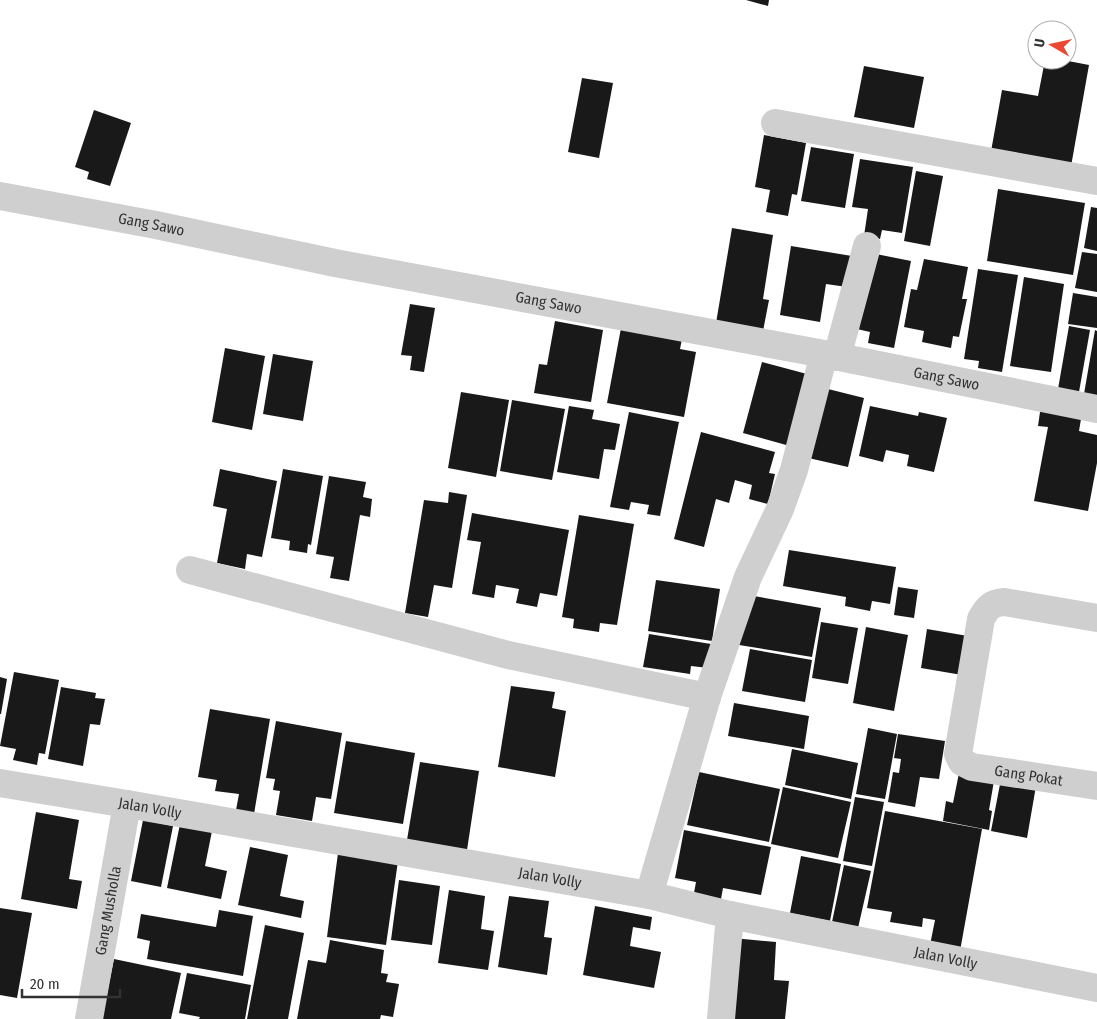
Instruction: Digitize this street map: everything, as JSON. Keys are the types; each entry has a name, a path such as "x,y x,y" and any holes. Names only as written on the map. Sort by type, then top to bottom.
{"street":[{"path":"775,123 1097,180"},
{"name":"Gang Sawo","path":"0,196 156,225 335,263 830,355 1097,409"},
{"path":"649,896 706,698 748,576 780,509 794,470 867,246"},
{"path":"190,570 508,654 706,698"},
{"name":"Gang Pokat","path":"1097,618 1004,602 991,605 986,609 982,620 958,754 962,762 972,767 1097,786"},
{"name":"Jalan Volly","path":"0,783 649,896 730,915 1097,988"},
{"name":"Gang Musholla","path":"89,1019 127,804"},
{"path":"721,1019 730,915"}],"building":[{"path":"746,0 769,0 768,6"},
{"path":"1077,63 1089,65 1070,172 990,157 1002,90 1038,96 1043,70 1077,70"},
{"path":"864,66 924,77 914,128 854,117"},
{"path":"582,78 613,83 599,158 568,152"},
{"path":"94,110 131,123 110,186 87,179 89,172 75,167"},
{"path":"764,135 806,143 797,195 792,194 788,216 766,212 770,190 755,187"},
{"path":"811,147 854,154 845,208 801,201"},
{"path":"860,159 913,167 902,233 882,230 880,239 864,236 868,209 852,207"},
{"path":"916,171 943,176 930,246 904,241"},
{"path":"998,189 1085,203 1073,275 987,261"},
{"path":"1091,207 1097,208 1097,251 1084,248"},
{"path":"732,228 773,235 763,299 769,300 763,331 716,323"},
{"path":"791,246 852,256 847,287 826,284 820,322 780,315"},
{"path":"1082,252 1097,254 1097,292 1075,288"},
{"path":"871,253 911,261 894,348 868,343 870,332 857,329"},
{"path":"924,259 968,267 962,299 967,299 959,337 953,336 951,348 922,342 924,331 904,327 911,289 917,290"},
{"path":"978,269 1018,275 1002,372 978,368 979,361 964,359"},
{"path":"1024,277 1064,284 1051,372 1010,366"},
{"path":"1073,293 1097,297 1097,328 1068,324"},
{"path":"410,304 435,308 424,372 410,370 412,356 401,355"},
{"path":"555,321 603,330 591,402 534,393 539,364 547,365"},
{"path":"1069,326 1090,330 1079,392 1058,389"},
{"path":"621,328 682,339 680,349 696,352 684,417 607,403"},
{"path":"1095,330 1097,331 1097,396 1084,394"},
{"path":"225,348 265,356 252,430 212,422"},
{"path":"273,354 313,361 303,421 263,414"},
{"path":"762,362 807,374 797,448 743,433"},
{"path":"820,387 864,398 848,467 804,457"},
{"path":"461,392 509,400 496,477 448,468"},
{"path":"512,400 565,409 552,480 500,471"},
{"path":"1041,405 1082,413 1079,431 1097,435 1097,463 1088,511 1034,501 1048,427 1038,426"},
{"path":"569,406 594,410 592,419 620,424 615,450 604,449 599,479 557,472"},
{"path":"870,406 918,416 919,412 947,418 934,472 907,466 909,455 886,450 883,462 859,456"},
{"path":"629,412 679,422 660,516 647,514 649,505 631,502 629,510 610,507"},
{"path":"701,432 775,452 769,473 775,474 768,504 749,499 752,485 735,480 729,503 716,499 704,547 674,539"},
{"path":"220,469 277,481 262,557 247,554 245,569 217,563 227,509 213,506"},
{"path":"283,469 323,476 311,545 308,544 307,553 289,550 290,541 271,538"},
{"path":"329,476 366,482 363,497 372,499 370,517 360,515 349,581 330,578 334,557 316,554"},
{"path":"449,492 467,495 452,588 434,585 428,617 405,613 424,500 448,503"},
{"path":"472,513 569,530 557,596 540,593 537,607 516,603 519,589 496,585 494,598 472,594 481,542 467,540"},
{"path":"579,515 634,524 617,625 600,623 599,632 573,628 574,619 562,617"},
{"path":"789,550 896,567 890,604 872,601 870,611 845,606 846,597 783,586"},
{"path":"656,580 720,589 712,641 648,631"},
{"path":"898,587 918,590 914,618 894,615"},
{"path":"748,595 821,608 812,657 739,645"},
{"path":"821,622 858,628 848,684 812,678"},
{"path":"866,627 908,635 894,711 853,703"},
{"path":"927,629 968,636 962,675 921,668"},
{"path":"649,634 711,644 708,668 691,666 690,674 643,667"},
{"path":"750,649 812,660 805,702 742,691"},
{"path":"14,672 59,680 45,754 39,753 37,765 13,760 16,749 0,746"},
{"path":"0,677 7,679 1,714 0,714"},
{"path":"511,686 555,692 552,708 566,711 555,777 498,767"},
{"path":"61,687 96,693 95,698 105,699 100,725 90,724 83,766 48,759"},
{"path":"734,703 809,716 804,749 728,736"},
{"path":"210,709 270,719 254,814 236,810 239,794 215,791 217,780 198,777"},
{"path":"276,721 342,733 331,799 316,797 312,821 276,815 280,791 273,790 275,779 266,778"},
{"path":"868,728 897,734 885,799 856,794"},
{"path":"898,734 945,741 939,779 920,777 915,807 888,802 893,772 899,773 901,759 894,758"},
{"path":"346,741 415,753 403,824 334,813"},
{"path":"792,749 858,763 851,799 785,785"},
{"path":"420,762 479,771 467,850 407,840"},
{"path":"960,768 995,775 989,810 992,811 989,830 943,821 946,801 953,803"},
{"path":"699,772 780,789 769,842 687,825"},
{"path":"1001,779 1036,786 1027,838 991,831"},
{"path":"783,787 851,802 838,858 771,844"},
{"path":"855,797 884,802 872,866 843,861"},
{"path":"885,811 982,829 960,951 930,945 935,920 923,918 922,927 890,922 892,912 867,908"},
{"path":"36,812 79,820 69,879 82,881 77,909 21,899"},
{"path":"143,820 173,826 161,887 131,881"},
{"path":"180,824 212,831 205,866 227,871 221,899 167,888"},
{"path":"684,830 771,847 761,895 723,888 721,899 694,893 696,882 675,878"},
{"path":"250,847 288,855 280,896 304,901 301,918 238,905"},
{"path":"338,853 398,861 386,945 327,937"},
{"path":"801,856 841,864 830,921 790,913"},
{"path":"844,865 871,871 858,928 832,922"},
{"path":"399,880 440,886 432,945 391,940"},
{"path":"449,890 485,896 481,929 494,931 488,970 438,963"},
{"path":"509,896 549,901 544,937 552,938 547,975 498,967"},
{"path":"595,906 652,917 650,930 633,927 630,946 661,952 654,988 583,975"},
{"path":"0,908 32,913 17,998 0,995"},
{"path":"219,910 253,916 243,976 147,959 150,941 137,938 141,914 216,927"},
{"path":"265,925 304,933 288,1019 247,1019"},
{"path":"733,938 776,942 774,980 789,981 785,1019 727,1019"},
{"path":"330,940 384,950 381,973 388,974 386,982 399,984 393,1017 381,1015 380,1019 297,1019 308,960 326,963"},
{"path":"114,959 181,973 171,1019 102,1019"},
{"path":"187,973 251,985 245,1019 199,1019 200,1017 179,1013"}]}
